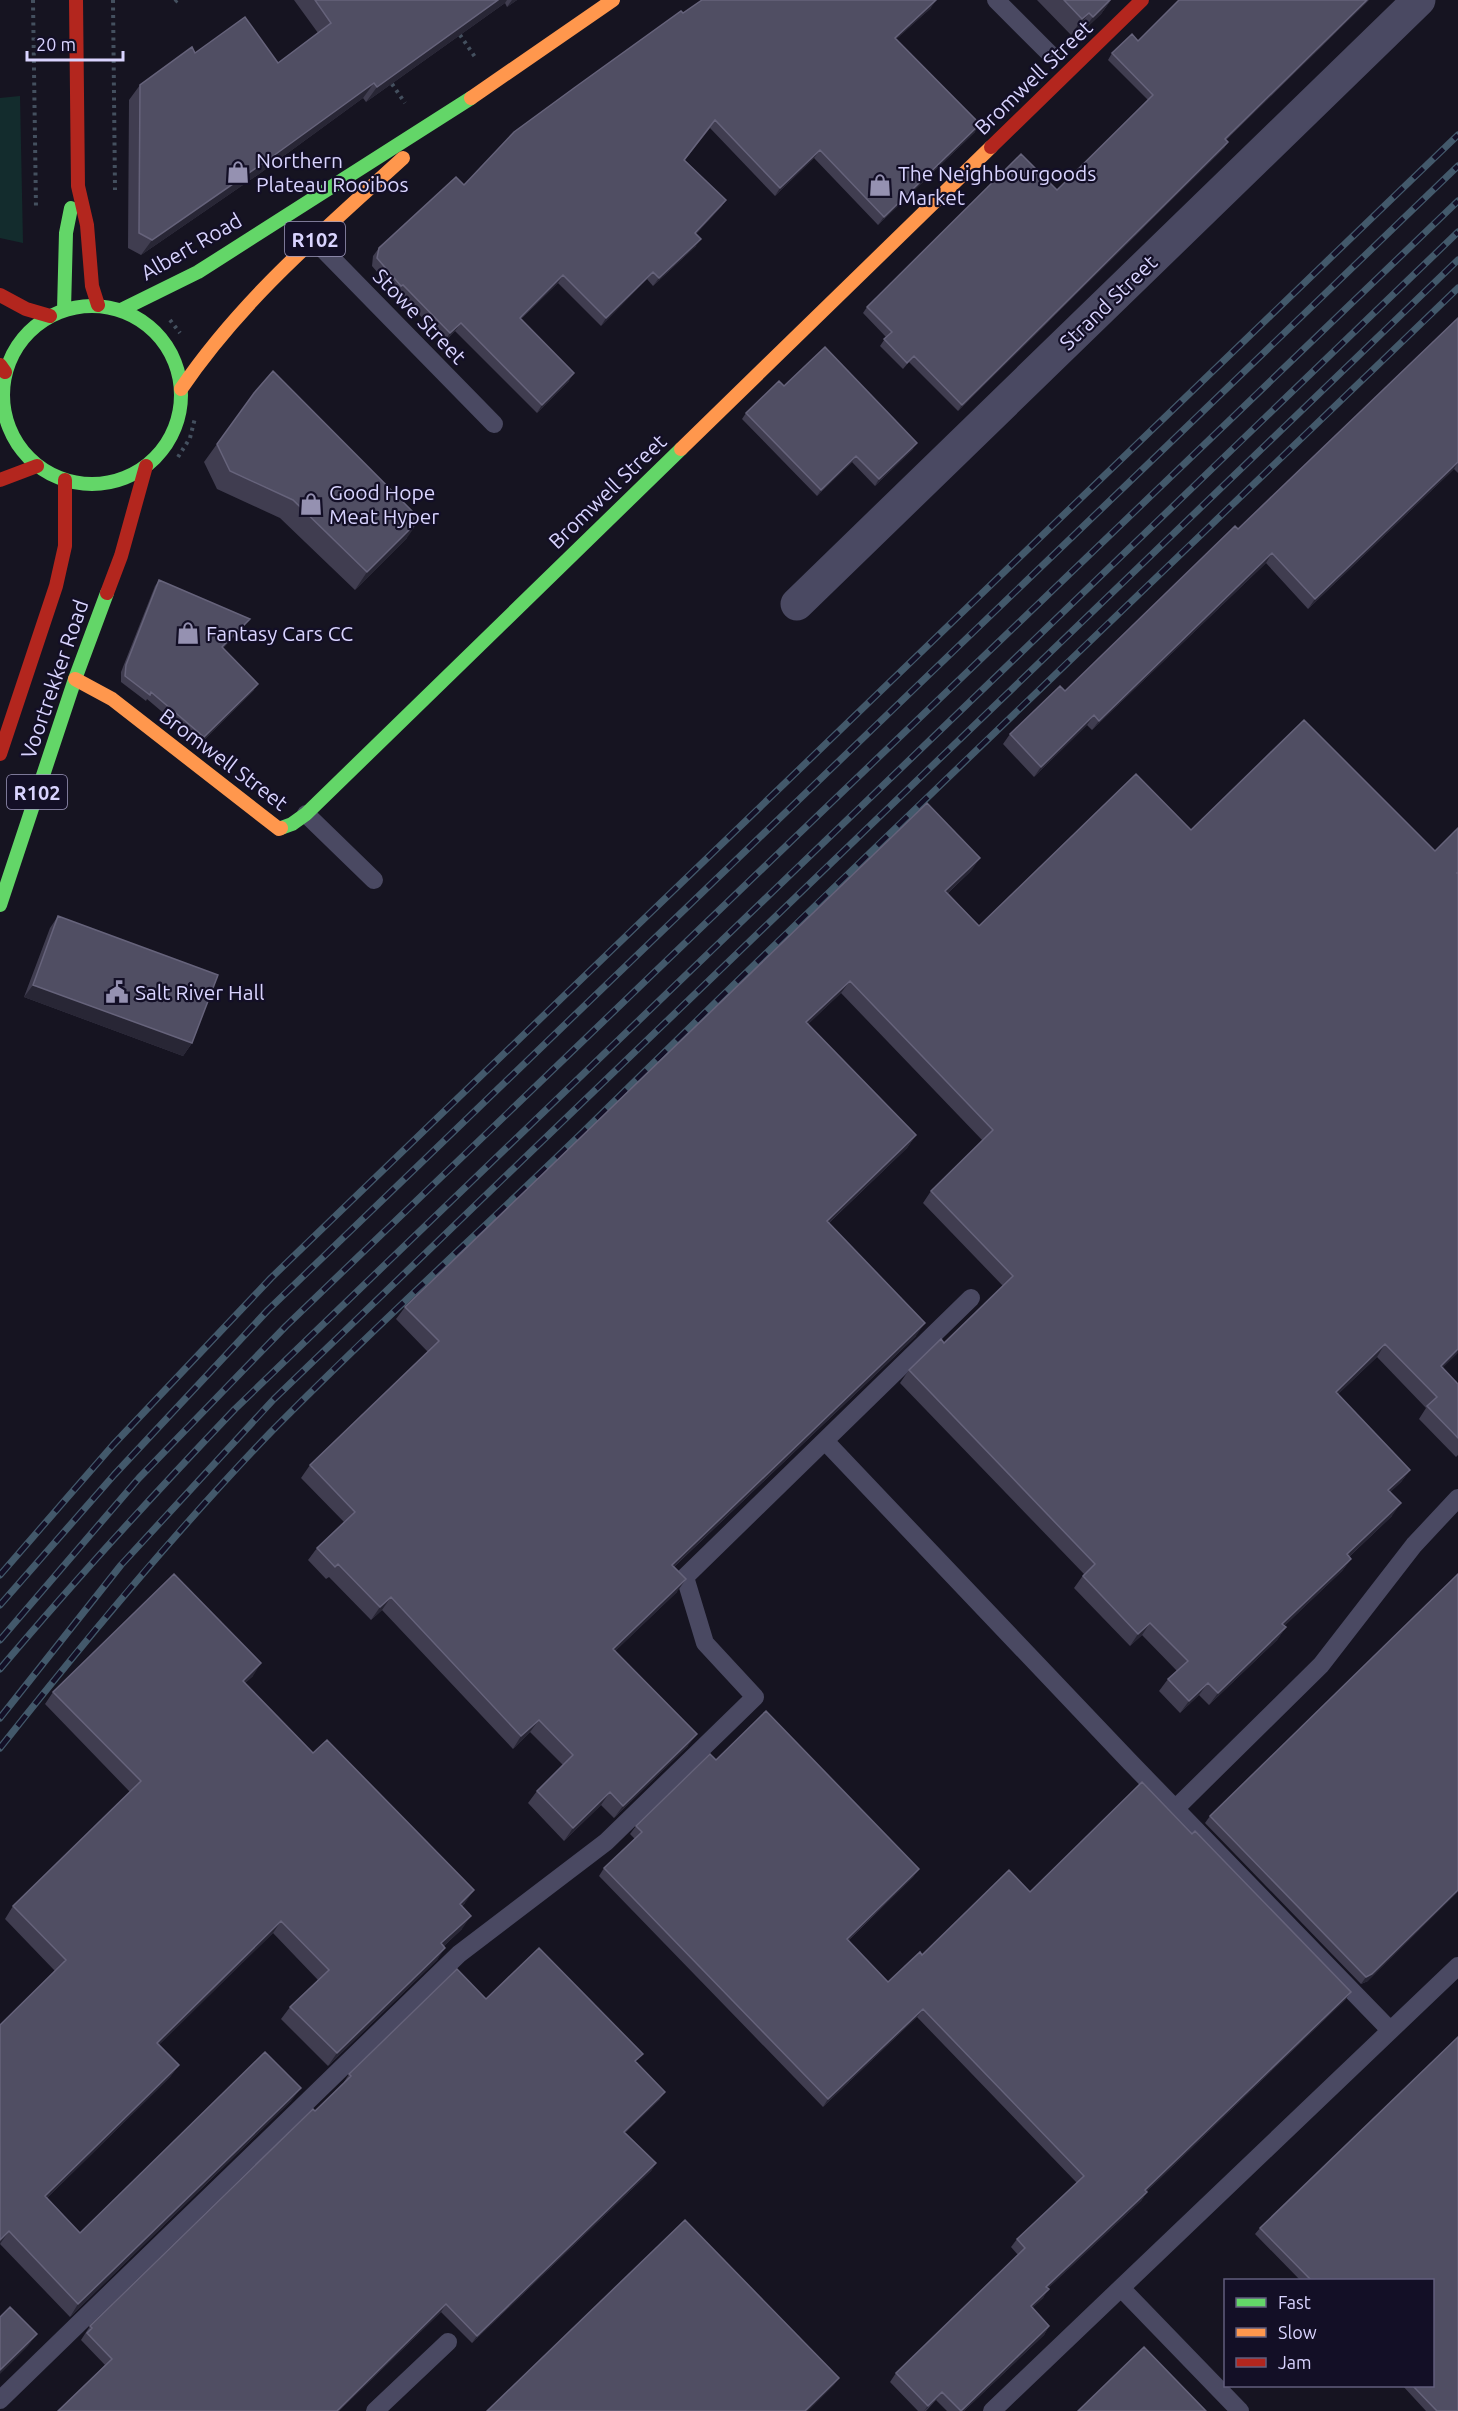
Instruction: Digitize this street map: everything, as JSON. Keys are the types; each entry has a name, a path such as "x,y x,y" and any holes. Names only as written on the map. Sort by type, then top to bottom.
{"main road":[{"path":"76,0 78,186 87,225 92,286 98,305"},
{"name":"Albert Road","path":"121,310 198,272 464,102 613,0"},
{"name":"Bromwell Street","path":"75,679 112,699 279,829 292,824 306,814 1142,0"},
{"name":"Albert Road","path":"181,388 234,316 464,102"},
{"path":"64,310 66,225 78,186"},
{"path":"0,295 26,309 50,316"},
{"name":"R102","path":"98,305 121,310 144,322 163,340 176,363 181,388 179,414 170,439 146,466 121,480 93,485 65,480 37,466 17,445 3,422 2,396 3,369 22,339 50,316 81,306 98,305"},
{"path":"0,480 37,466"},
{"name":"Voortrekker Road","path":"0,905 75,679 120,556 146,466"},
{"name":"Voortrekker Road","path":"3,738 56,586 65,546 65,480"}],"street":[{"name":"Strand Street","path":"797,604 1419,0"}],"lane":[{"path":"996,0 1051,54"},
{"name":"Stowe Street","path":"314,240 494,424"},
{"path":"306,814 374,880"},
{"path":"0,2400 459,1954 606,1842 755,1697 705,1643 685,1577 971,1298"},
{"path":"825,1441 1175,1809 1390,2030"},
{"path":"1175,1809 1317,1670 1413,1545 1458,1498"},
{"path":"993,2411 1458,1966"},
{"path":"1121,2288 1240,2411"},
{"path":"375,2411 448,2342"}],"path":[{"path":"33,0 36,215"},
{"path":"113,0 114,201"},
{"path":"460,35 478,62"},
{"path":"139,490 162,476 190,438 198,403 199,384 189,349 170,320 142,299"}],"green space":[{"path":"20,96 23,243 0,238 0,98"}],"building":[{"path":"315,0 498,0 377,87 374,83 152,240 139,233 140,85 192,47 195,53 245,17 278,63 331,23"},
{"path":"702,0 936,0 895,38 980,124 884,217 820,150 780,188 715,120 684,160 726,200 695,233 701,239 659,278 653,272 606,318 563,275 520,318 574,373 542,405 461,323 450,333 403,285 401,286 377,258 379,248 456,177 464,185 514,132 681,11 683,13"},
{"path":"1064,0 1110,0 1093,17 1089,13 1082,19"},
{"path":"1179,0 1367,0 1225,139 1228,142 962,405 914,356 907,363 884,339 892,332 867,307 1021,154 1057,190 1153,95 1112,53 1132,34 1138,41"},
{"path":"1458,318 1458,462 1315,599 1272,553 1099,721 1094,715 1041,767 1010,734 1060,686 1065,691 1235,526 1238,529"},
{"path":"825,347 917,443 879,479 856,456 821,490 746,413 779,381 784,386"},
{"name":"Good Hope Meat Hyper","path":"273,371 420,519 367,572 293,500 230,471 217,444"},
{"path":"159,580 250,619 222,647 258,684 204,737 151,692 150,695 125,676 126,665"},
{"path":"1304,720 1435,851 1458,828 1458,1349 1441,1366 1458,1384 1458,1438 1427,1406 1437,1397 1385,1344 1336,1392 1410,1470 1388,1490 1401,1503 1347,1554 1351,1559 1282,1624 1286,1627 1218,1693 1208,1683 1189,1701 1168,1679 1188,1661 1150,1623 1138,1634 1083,1576 1095,1564 909,1370 941,1339 944,1343 1013,1276 931,1191 993,1130 850,981 806,1022 916,1135 827,1221 925,1323 672,1565 686,1579 613,1649 697,1734 623,1806 610,1792 573,1828 537,1791 573,1755 539,1720 521,1736 391,1597 380,1607 338,1564 335,1567 317,1548 355,1512 310,1465 439,1341 405,1307 927,803 980,858 945,891 979,926 1136,774 1191,830"},
{"name":"Salt River Hall","path":"58,916 218,975 192,1043 33,985"},
{"path":"174,1574 261,1663 243,1681 313,1753 327,1740 474,1890 460,1904 471,1916 441,1943 445,1948 337,2053 290,2007 329,1970 281,1921 157,2043 179,2065 45,2196 80,2233 265,2052 301,2088 78,2304 9,2231 0,2240 0,2025 66,1960 13,1906 141,1781 53,1692"},
{"path":"1458,1574 1458,1890 1372,1974 1366,1977 1210,1816"},
{"path":"766,1711 919,1869 847,1939 888,1982 920,1952 922,1955 1009,1870 1030,1892 1142,1782 1192,1834 1195,1831 1351,1992 1145,2190 1147,2192 1046,2287 1049,2289 1031,2306 1049,2326 961,2411 942,2392 928,2406 896,2373 1025,2248 1017,2239 1084,2176 923,2009 828,2099 604,1868 642,1832 636,1826 710,1754 716,1760"},
{"path":"539,1948 643,2054 635,2061 665,2092 624,2132 656,2163 477,2336 446,2304 337,2411 58,2411 112,2359 87,2333 92,2328 90,2326 313,2109 315,2111 351,2076 349,2074 457,1969 486,1999"},
{"path":"1458,2037 1458,2411 1437,2411 1414,2387 1434,2387 1434,2279 1310,2279 1260,2228"},
{"path":"685,2220 839,2378 805,2411 487,2411"},
{"path":"10,2307 37,2334 0,2370 0,2317"},
{"path":"1144,2347 1206,2411 1078,2411"}],"railway":[{"path":"0,1575 113,1445 271,1278 1458,135"},
{"path":"0,1605 114,1475 268,1310 1458,166"},
{"path":"0,1640 139,1478 286,1326 1458,201"},
{"path":"0,1669 115,1538 235,1409 1458,232"},
{"path":"0,1718 121,1565 274,1399 1458,260"},
{"path":"0,1748 165,1548 270,1433 1458,288"}],"traffic: fast":[{"path":"121,310 198,272 471,98"},
{"path":"64,310 66,233 71,208"},
{"path":"92,306 126,313 155,332 174,361 181,395 174,429 155,458 126,477 92,484 58,477 29,458 10,429 3,395 10,361 29,332 58,313 92,306"},
{"path":"281,828 292,824 306,814 681,449"},
{"path":"0,905 75,679 107,593"}],"traffic: slow":[{"path":"471,98 613,0"},
{"path":"681,449 991,147"},
{"path":"181,389 230,325 257,296 314,239 403,158"},
{"path":"75,679 112,699 279,829 281,828"}],"traffic: jam":[{"path":"76,0 78,186 87,225 92,286 98,305"},
{"path":"991,147 1142,0"},
{"path":"0,295 26,309 50,316"},
{"path":"0,365 5,372"},
{"path":"0,480 37,466"},
{"path":"107,593 121,556 146,466"},
{"path":"0,754 56,586 65,546 65,480"}],"place":[{"name":"Northern Plateau Rooibos","path":"238,172"},
{"name":"The Neighbourgoods Market","path":"880,185"},
{"name":"Good Hope Meat Hyper","path":"311,504"},
{"name":"Fantasy Cars CC","path":"188,633"},
{"name":"Salt River Hall","path":"117,992"}]}
